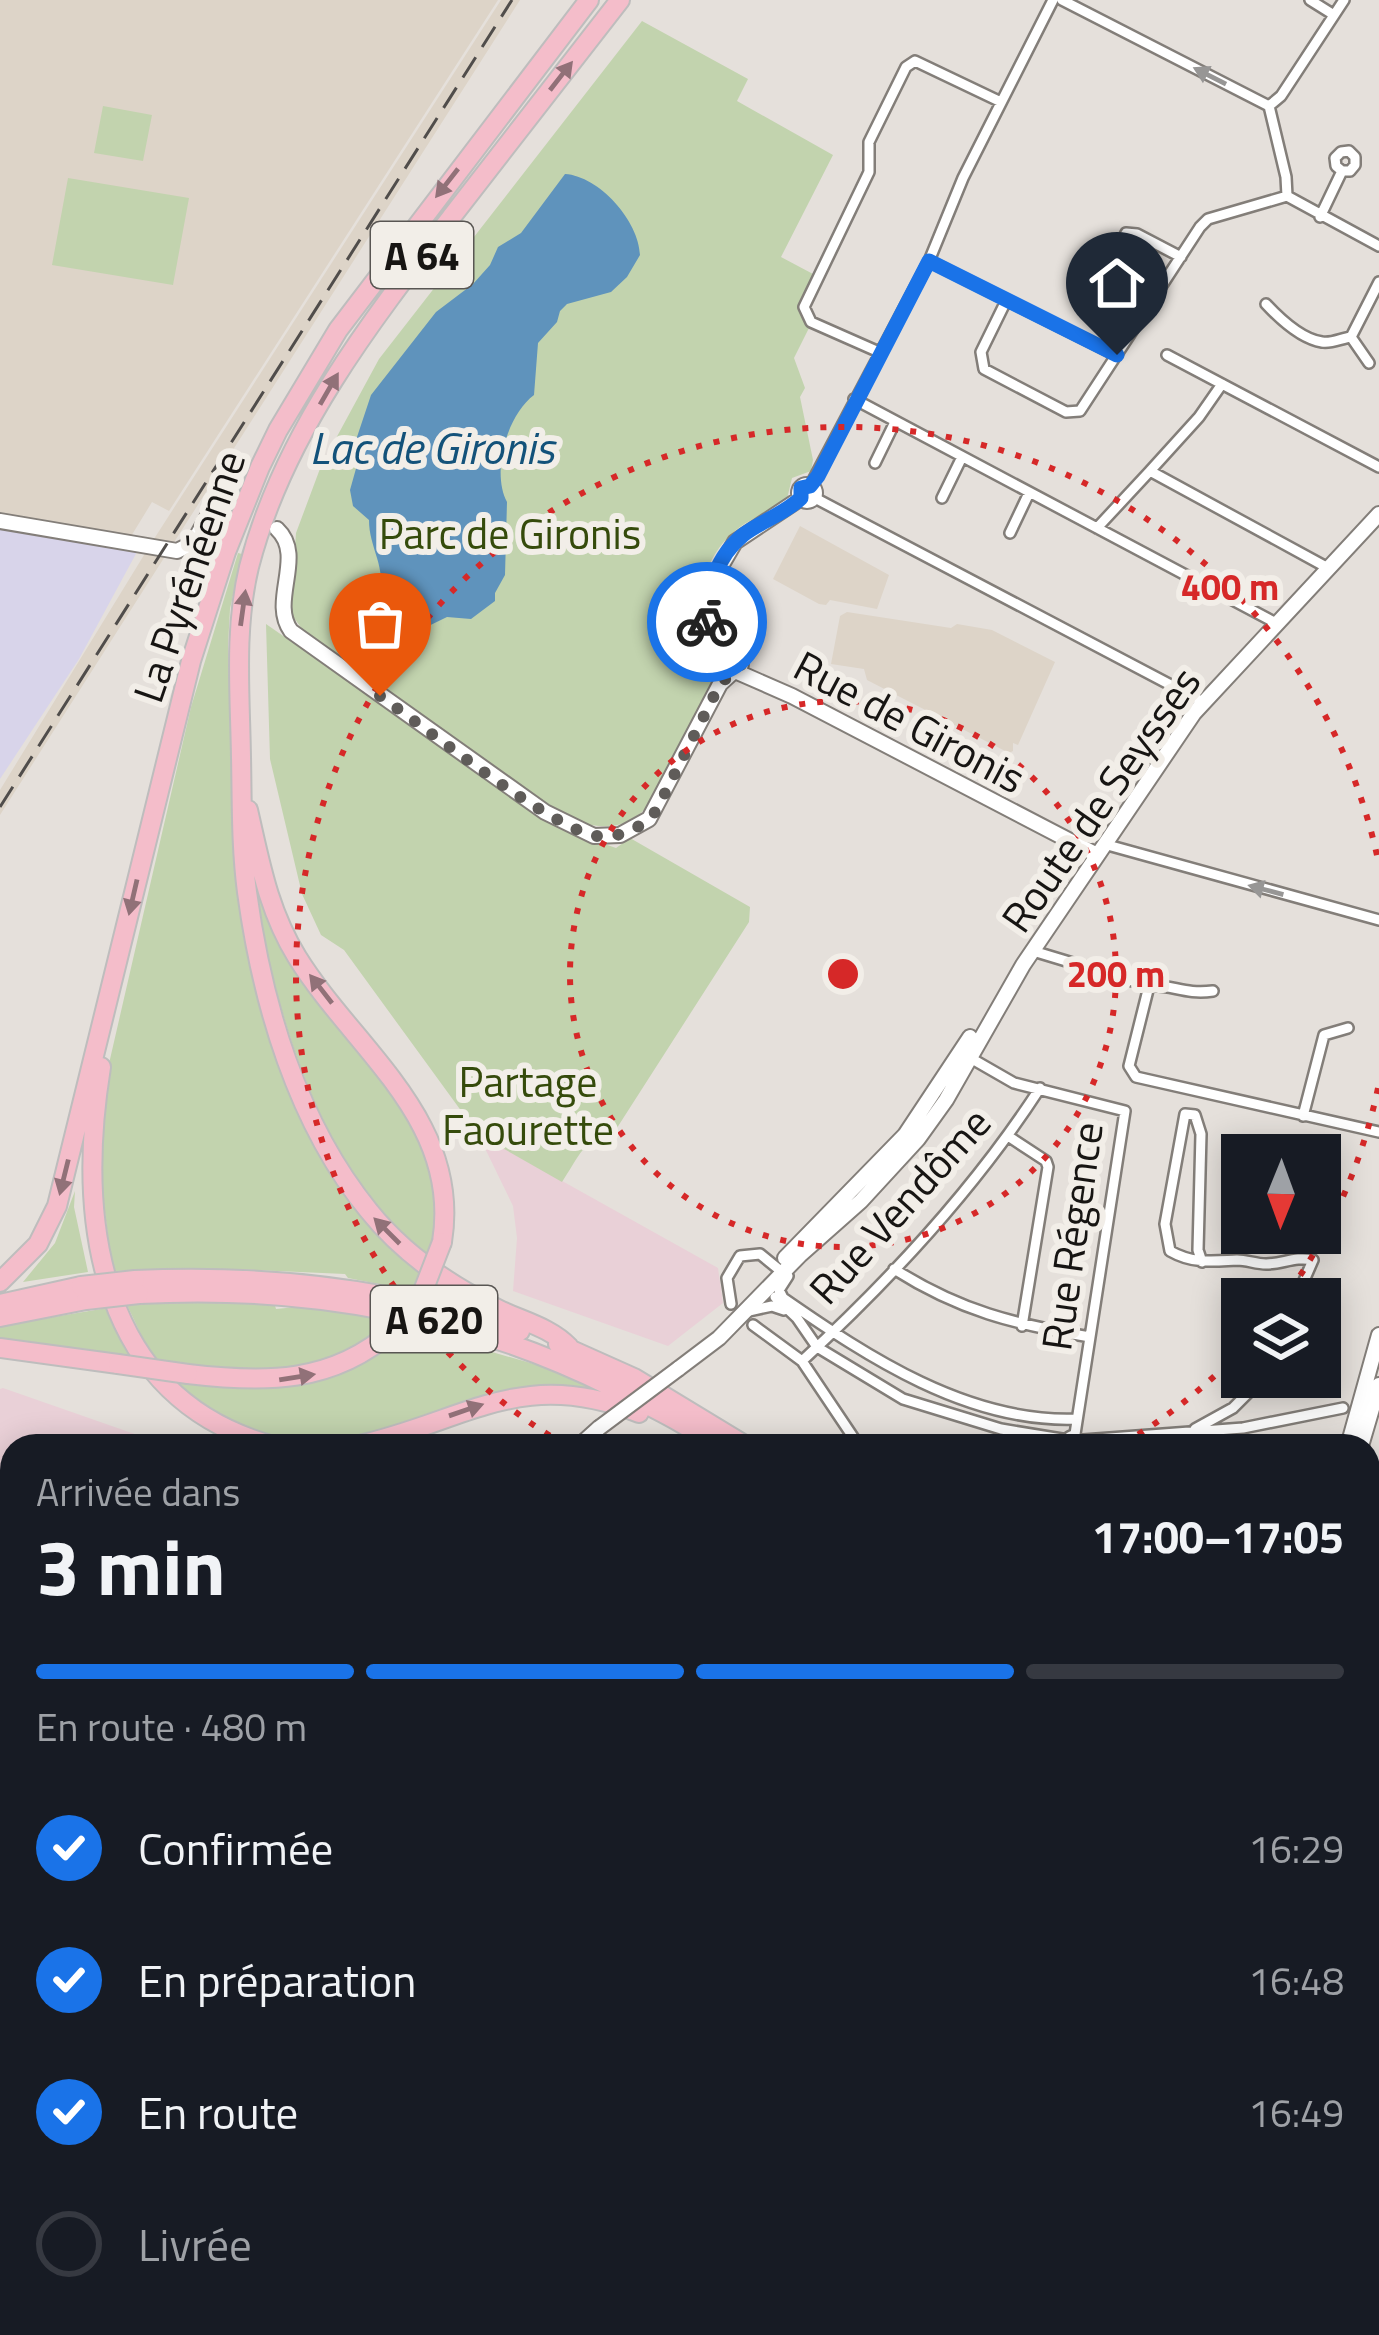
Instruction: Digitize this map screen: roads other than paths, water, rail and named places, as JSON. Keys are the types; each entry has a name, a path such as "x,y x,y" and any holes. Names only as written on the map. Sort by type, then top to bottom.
{"highway":[{"name":"La Pyrénéenne","path":"113,983 190,661 241,510 278,430 338,329 385,264 589,0"},
{"name":"La Pyrénéenne","path":"242,784 242,604 261,532 300,441 361,338 620,0"},
{"path":"0,1348 188,1374 255,1380 305,1376 359,1357 393,1330 423,1291 442,1242 445,1196 427,1135 394,1081 310,977 280,926 261,877 242,784"},
{"path":"242,784 241,844 265,986 286,1055 326,1148 372,1215 411,1253 470,1294 557,1335 569,1348"},
{"path":"0,1282 38,1244 57,1206 113,983"},
{"path":"113,983 95,1106 91,1177 101,1259 111,1295 140,1355 189,1408 236,1434"},
{"name":"A 620","path":"0,1304 227,1278 355,1289 438,1306 569,1348 653,1388 727,1434"},
{"name":"A 620","path":"137,1287 308,1296 435,1320 577,1370 694,1434"},
{"name":"A 620","path":"0,1317 84,1293"},
{"path":"392,1434 503,1398 545,1394 614,1403 675,1434"}],"main road":[{"path":"277,530 289,549 283,613 291,631 527,799 581,832 609,832 625,828 660,799 720,684 729,661 705,610 710,585 735,542 804,497"},
{"path":"0,521 177,551 193,543 208,516 224,511"},
{"name":"Route de Seysses","path":"592,1434 742,1314 905,1135 1203,702 1379,514"},
{"name":"Rue de Gironis","path":"729,661 1101,850"},
{"name":"Route de Seysses","path":"678,1369 861,1202 918,1139 946,1100 966,1052 1023,965"},
{"path":"1351,1434 1379,1334"},
{"path":"1365,1434 1379,1385"}],"street":[{"path":"1053,0 954,198 929,261 804,497 1203,702"},
{"path":"1063,0 1269,106 1287,196"},
{"path":"1310,0 1334,15"},
{"path":"1269,106 1281,96 1344,0"},
{"path":"879,352 811,322 804,307 869,172 868,142 906,67 915,61 1001,102"},
{"path":"1320,217 1342,171"},
{"path":"1006,301 981,352 984,369 1074,413 1086,407 1208,219 1287,196 1379,246"},
{"path":"1118,248 1126,233 1137,234 1181,257"},
{"path":"929,261 1117,355"},
{"path":"1351,337 1379,282"},
{"path":"1265,304 1282,322 1322,342 1351,337"},
{"path":"1351,337 1370,363"},
{"path":"1167,355 1379,467"},
{"path":"1097,528 1199,417 1222,384"},
{"path":"854,399 1276,623"},
{"path":"875,463 895,422"},
{"path":"942,498 962,458"},
{"path":"1150,471 1328,568"},
{"path":"1010,533 1029,494"},
{"path":"1101,850 1379,920"},
{"path":"1033,951 1149,986 1191,994 1213,991"},
{"path":"1149,986 1130,1072 1136,1077 1379,1132"},
{"path":"1303,1116 1324,1035 1348,1028"},
{"path":"980,1036 982,1054 994,1073"},
{"name":"Rue Régence","path":"966,1052 1014,1083 1125,1111 1075,1434"},
{"name":"Rue Vendôme","path":"802,1361 952,1208 1040,1088"},
{"path":"1202,1262 1198,1250 1201,1134 1195,1115 1185,1114 1165,1235 1170,1251 1202,1262 1269,1264 1297,1256 1313,1260 1305,1278"},
{"path":"1008,1136 1048,1167 1022,1326"},
{"path":"815,1244 779,1290 783,1298 831,1331 875,1360 935,1388 1008,1411 1076,1419"},
{"path":"784,1310 775,1297 777,1274 760,1254 740,1256 727,1278 742,1314 802,1361 851,1434"},
{"path":"894,1269 954,1304 1022,1326 1090,1336"},
{"path":"742,1314 772,1306 784,1310 796,1318 817,1347 925,1407 1031,1434"},
{"path":"1190,1432 1243,1398"},
{"path":"1233,1408 1243,1428"},
{"path":"1164,1434 1243,1428 1343,1408"}],"water":[{"name":"Lac de Gironis","path":"565,174 591,183 615,202 633,228 640,255 611,292 567,304 538,343 534,395 516,416 501,460 507,502 505,575 495,601 471,619 447,617 408,636 391,635 369,520 353,506 350,490 357,465 354,446 371,395 436,312 473,284 498,247 521,233"}],"railway":[{"path":"0,807 512,0"}],"park label":[{"name":"Parc de Gironis","path":"510,533"},
{"name":"Partage Faourette","path":"528,1105"}]}
